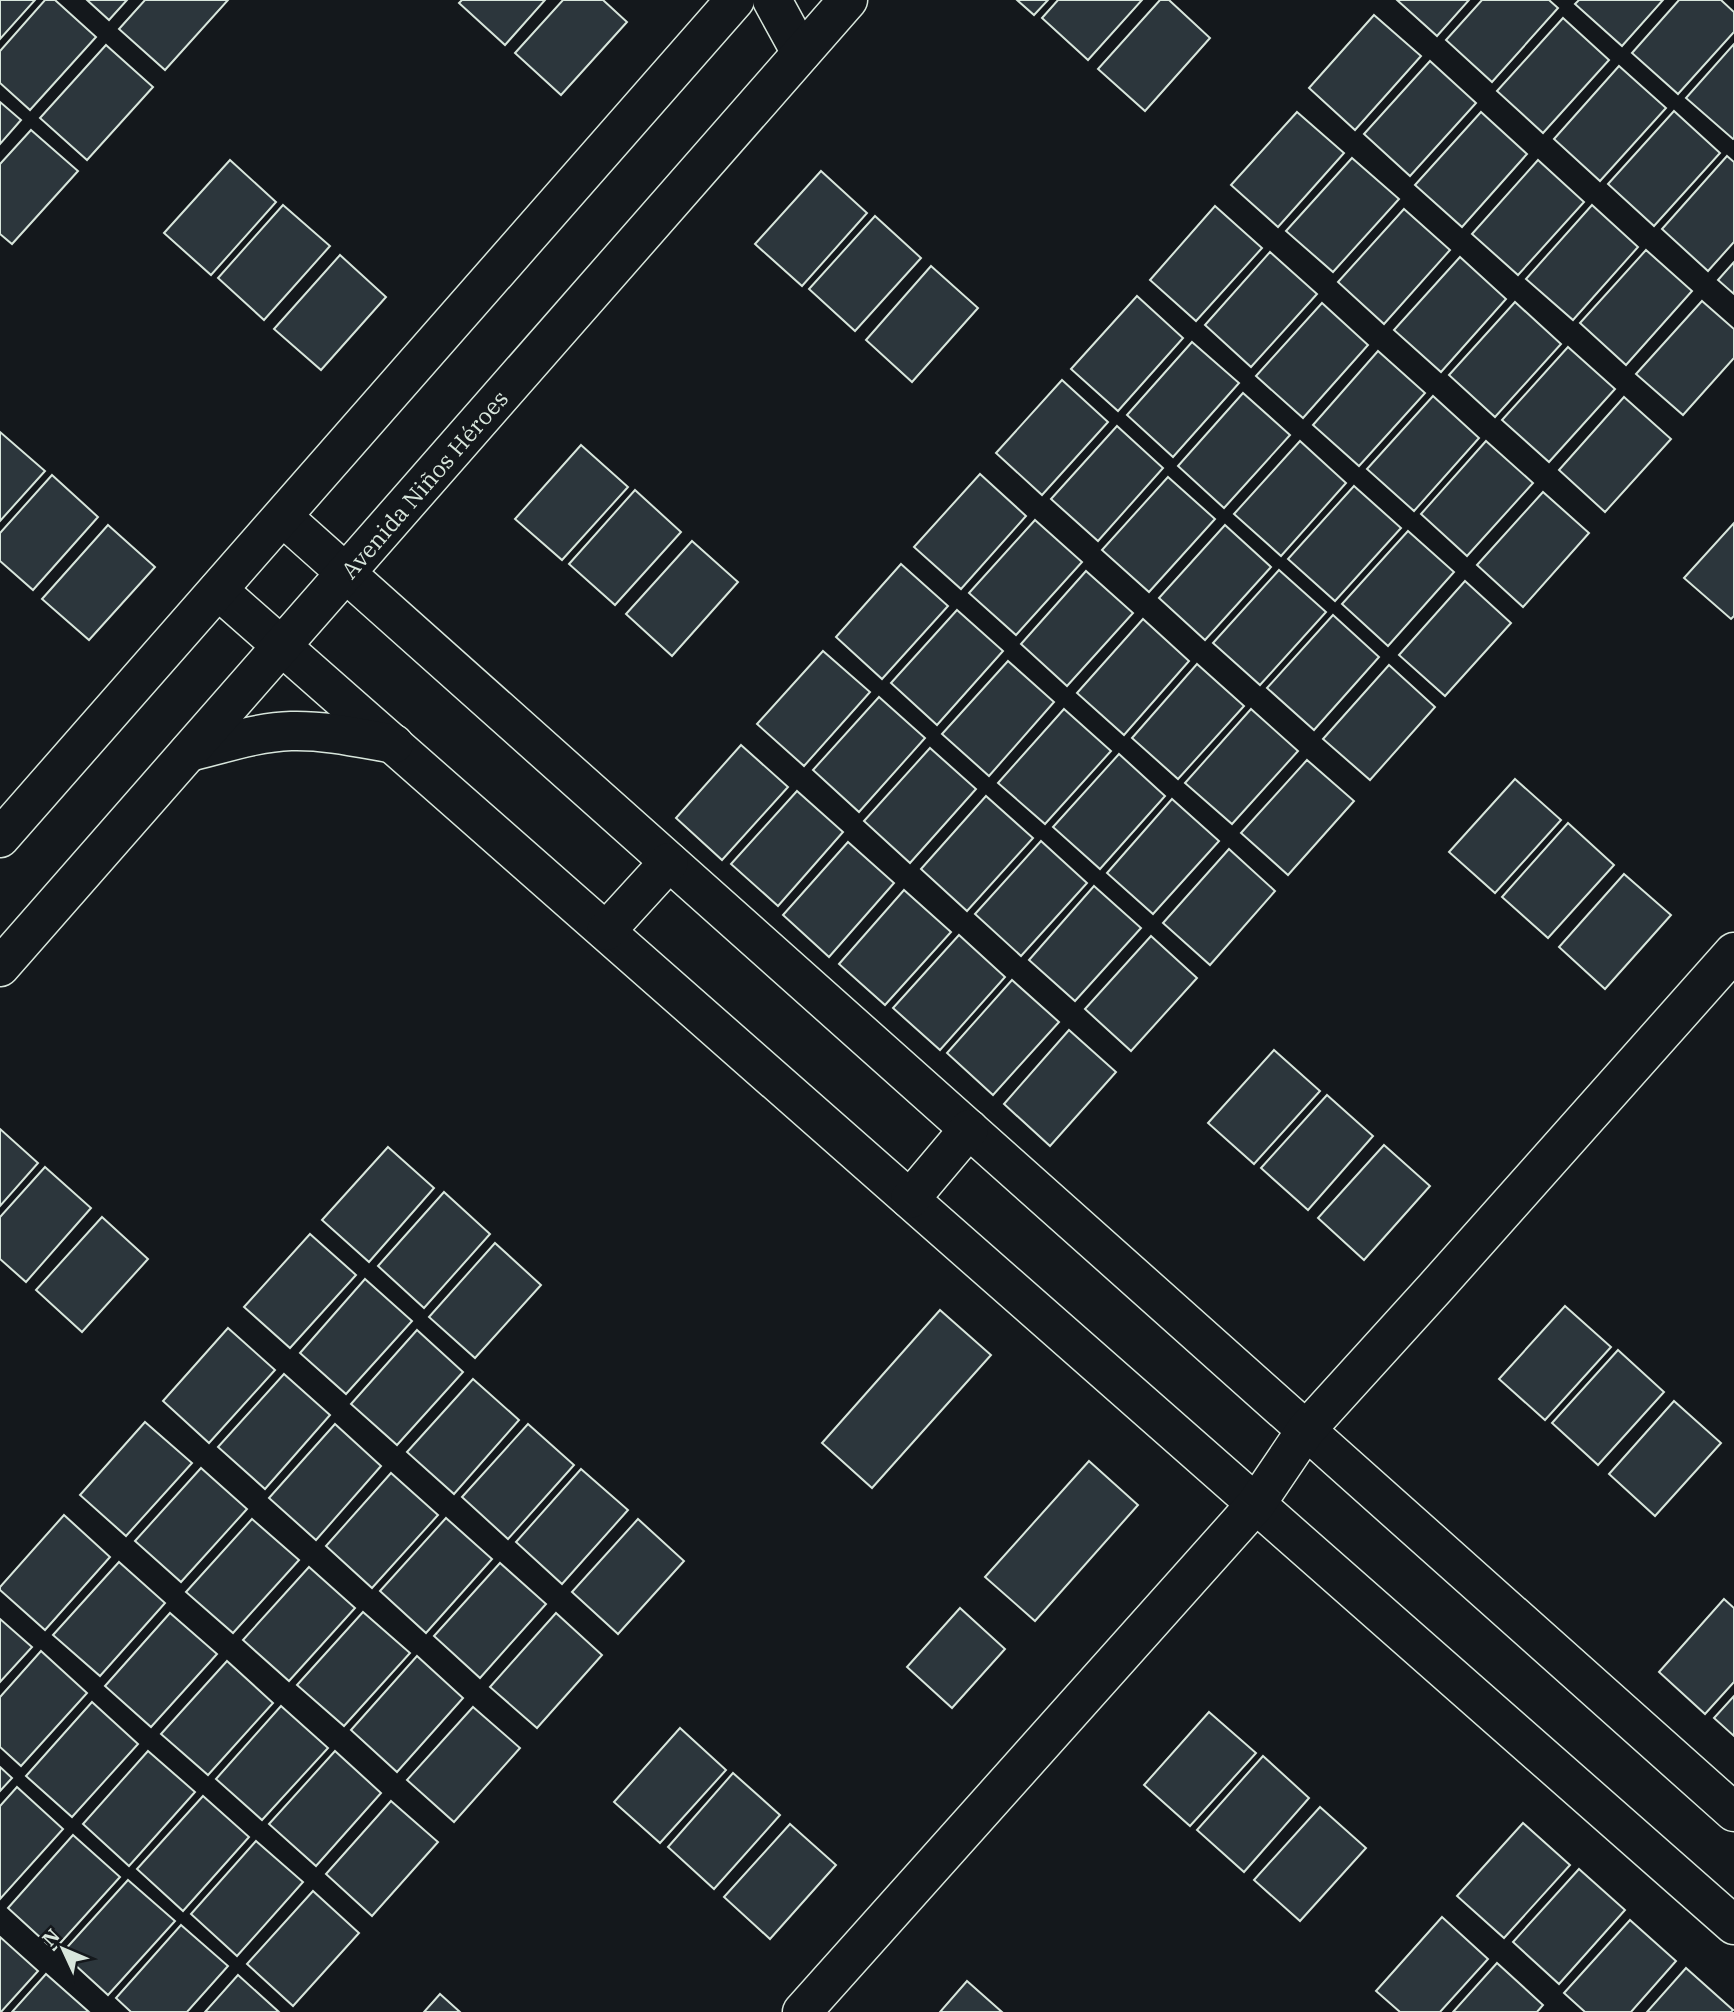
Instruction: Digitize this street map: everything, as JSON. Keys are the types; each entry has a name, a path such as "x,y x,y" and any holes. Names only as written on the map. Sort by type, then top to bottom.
{"street":[{"path":"0,838 735,0"},
{"path":"772,0 801,54"},
{"name":"Avenida Niños Héroes","path":"0,967 848,0"},
{"path":"283,517 1734,1812"},
{"path":"218,590 1734,1925"},
{"path":"189,752 288,731 323,732 394,744"},
{"path":"606,931 669,862"},
{"path":"802,2012 1256,1504 1306,1430 1734,952"},
{"path":"910,1199 969,1129"}],"building":[{"path":"0,0 35,0 0,39"},
{"path":"45,0 55,0 96,37 30,110 0,83 0,51"},
{"path":"87,0 127,0 109,20"},
{"path":"145,0 228,0 165,70 119,29"},
{"path":"462,0 545,0 505,45 459,3"},
{"path":"563,0 603,0 627,22 561,95 515,53"},
{"path":"1017,0 1048,0 1034,15"},
{"path":"1058,0 1142,0 1088,60 1042,18"},
{"path":"1160,0 1169,0 1210,38 1145,111 1098,69"},
{"path":"1397,0 1469,0 1437,36"},
{"path":"1482,0 1549,0 1558,8 1492,82 1446,40"},
{"path":"1579,0 1663,0 1622,46 1575,4"},
{"path":"1679,0 1721,0 1734,12 1734,32 1678,94 1632,53"},
{"path":"1374,15 1421,56 1355,130 1309,88"},
{"path":"1563,18 1609,60 1543,133 1497,91"},
{"path":"1734,44 1734,138 1733,139 1686,98"},
{"path":"106,45 153,87 87,160 40,118"},
{"path":"1430,61 1476,103 1410,176 1364,134"},
{"path":"1619,66 1666,108 1600,181 1554,139"},
{"path":"0,102 21,120 0,144"},
{"path":"1674,111 1720,153 1654,226 1608,184"},
{"path":"1297,112 1344,153 1278,227 1231,185"},
{"path":"1481,112 1527,154 1462,227 1415,185"},
{"path":"31,130 78,171 12,244 0,234 0,164"},
{"path":"1727,156 1734,162 1734,242 1708,271 1662,229"},
{"path":"1352,158 1399,199 1333,272 1286,231"},
{"path":"230,160 276,202 211,275 164,233"},
{"path":"1538,160 1584,202 1518,275 1472,234"},
{"path":"821,171 867,213 802,286 755,244"},
{"path":"283,205 330,246 264,320 218,278"},
{"path":"1592,205 1638,247 1573,320 1526,279"},
{"path":"1215,206 1262,248 1196,321 1150,280"},
{"path":"1404,209 1450,250 1384,324 1338,282"},
{"path":"875,216 921,258 855,331 809,289"},
{"path":"1646,250 1692,291 1626,365 1580,323"},
{"path":"1270,252 1317,294 1251,367 1205,325"},
{"path":"340,255 386,297 321,370 274,329"},
{"path":"1460,257 1506,299 1441,372 1394,330"},
{"path":"1734,262 1734,294 1718,280"},
{"path":"931,266 978,308 912,382 866,340"},
{"path":"1137,296 1183,338 1118,411 1071,369"},
{"path":"1702,301 1734,329 1734,358 1683,415 1636,374"},
{"path":"1515,302 1561,344 1495,417 1449,375"},
{"path":"1322,303 1368,345 1303,418 1256,376"},
{"path":"1192,342 1239,383 1173,457 1127,415"},
{"path":"1568,347 1615,389 1549,462 1502,420"},
{"path":"1378,351 1425,393 1359,466 1313,425"},
{"path":"1062,380 1108,422 1042,495 996,453"},
{"path":"1243,393 1290,435 1224,508 1178,466"},
{"path":"1433,396 1479,438 1414,511 1367,469"},
{"path":"1624,397 1671,439 1605,512 1559,470"},
{"path":"1117,426 1163,468 1098,541 1051,499"},
{"path":"0,432 45,471 0,521"},
{"path":"1300,441 1346,483 1281,556 1234,514"},
{"path":"1486,441 1533,483 1467,556 1421,514"},
{"path":"581,445 628,487 562,560 515,519"},
{"path":"980,474 1026,516 961,589 914,547"},
{"path":"52,475 98,517 33,590 0,561 0,533"},
{"path":"1168,477 1215,519 1149,592 1102,550"},
{"path":"1354,486 1401,528 1335,601 1288,559"},
{"path":"635,490 681,532 615,605 569,564"},
{"path":"1543,492 1589,533 1523,607 1477,565"},
{"path":"1035,520 1082,562 1016,635 969,593"},
{"path":"1734,523 1734,616 1731,619 1684,578"},
{"path":"108,525 155,567 89,640 42,599"},
{"path":"1225,525 1271,567 1205,640 1159,598"},
{"path":"1408,531 1454,572 1388,646 1342,604"},
{"path":"692,541 738,582 672,656 626,614"},
{"path":"901,564 948,606 882,679 836,637"},
{"path":"1279,570 1326,612 1260,685 1213,643"},
{"path":"1086,571 1133,613 1067,686 1021,644"},
{"path":"1465,581 1511,623 1445,696 1399,655"},
{"path":"957,610 1003,651 937,725 891,683"},
{"path":"1333,615 1379,657 1314,730 1267,688"},
{"path":"1143,619 1189,661 1124,735 1077,693"},
{"path":"823,651 870,692 804,766 757,724"},
{"path":"1008,661 1054,702 989,776 942,734"},
{"path":"1197,664 1244,706 1178,779 1132,738"},
{"path":"1389,665 1435,707 1370,780 1323,739"},
{"path":"879,697 925,738 859,812 813,770"},
{"path":"1064,709 1111,751 1045,824 998,783"},
{"path":"1251,709 1298,751 1232,824 1185,783"},
{"path":"741,745 788,787 722,860 676,818"},
{"path":"930,748 976,789 910,863 864,821"},
{"path":"1119,754 1165,796 1100,869 1053,827"},
{"path":"1307,760 1354,801 1288,875 1241,833"},
{"path":"1515,779 1561,820 1495,893 1449,852"},
{"path":"797,791 843,832 778,906 731,864"},
{"path":"986,796 1033,838 967,911 921,869"},
{"path":"1172,799 1219,841 1153,914 1107,873"},
{"path":"1568,823 1614,865 1548,938 1502,897"},
{"path":"1041,841 1087,883 1021,956 975,914"},
{"path":"848,842 894,883 829,957 783,915"},
{"path":"1229,849 1275,891 1210,965 1163,923"},
{"path":"1624,874 1671,915 1605,989 1559,947"},
{"path":"1094,886 1141,928 1075,1001 1029,960"},
{"path":"904,890 951,932 885,1005 839,964"},
{"path":"959,935 1005,977 940,1050 893,1008"},
{"path":"1151,936 1197,978 1131,1051 1085,1009"},
{"path":"1012,980 1059,1022 993,1095 947,1053"},
{"path":"1069,1030 1116,1072 1050,1146 1004,1104"},
{"path":"1274,1050 1320,1091 1254,1164 1208,1123"},
{"path":"1327,1095 1373,1136 1308,1210 1261,1168"},
{"path":"0,1129 38,1163 0,1206"},
{"path":"1384,1145 1430,1186 1364,1260 1318,1218"},
{"path":"388,1147 434,1188 369,1262 322,1220"},
{"path":"45,1167 91,1208 26,1282 0,1259 0,1217"},
{"path":"444,1192 490,1234 424,1308 378,1266"},
{"path":"102,1217 148,1259 82,1332 36,1290"},
{"path":"310,1234 356,1275 290,1348 244,1307"},
{"path":"495,1243 541,1285 475,1358 429,1317"},
{"path":"365,1279 412,1321 346,1394 300,1353"},
{"path":"1565,1306 1611,1347 1545,1420 1499,1379"},
{"path":"940,1310 991,1355 872,1488 822,1443"},
{"path":"228,1328 275,1370 209,1443 163,1401"},
{"path":"417,1330 463,1372 397,1445 351,1404"},
{"path":"1618,1350 1664,1392 1598,1465 1552,1423"},
{"path":"284,1374 330,1415 265,1489 218,1447"},
{"path":"473,1379 519,1420 454,1494 407,1452"},
{"path":"1674,1401 1721,1443 1655,1516 1609,1474"},
{"path":"145,1422 192,1463 126,1536 80,1495"},
{"path":"335,1424 381,1466 316,1540 269,1498"},
{"path":"528,1424 574,1465 508,1539 462,1497"},
{"path":"1089,1461 1138,1505 1035,1621 985,1577"},
{"path":"201,1468 247,1509 181,1582 135,1541"},
{"path":"581,1469 628,1510 562,1584 516,1542"},
{"path":"391,1473 438,1515 372,1588 326,1546"},
{"path":"64,1515 110,1557 45,1630 0,1590 0,1587"},
{"path":"446,1518 492,1559 426,1633 380,1591"},
{"path":"252,1519 299,1560 233,1633 186,1592"},
{"path":"638,1519 684,1561 618,1634 572,1592"},
{"path":"119,1562 165,1603 100,1676 53,1635"},
{"path":"500,1563 546,1604 480,1678 434,1636"},
{"path":"309,1567 355,1608 289,1681 243,1640"},
{"path":"1724,1599 1734,1608 1734,1682 1705,1714 1659,1672"},
{"path":"960,1608 1005,1649 952,1708 907,1667"},
{"path":"363,1612 410,1653 344,1726 297,1685"},
{"path":"170,1613 217,1654 151,1727 105,1686"},
{"path":"556,1613 602,1655 537,1728 490,1687"},
{"path":"0,1619 32,1647 0,1682"},
{"path":"41,1651 87,1693 21,1766 0,1747 0,1697"},
{"path":"417,1656 463,1698 397,1772 351,1730"},
{"path":"227,1661 273,1703 208,1775 161,1734"},
{"path":"1734,1696 1734,1736 1714,1718"},
{"path":"92,1702 138,1744 72,1817 26,1776"},
{"path":"281,1706 328,1748 262,1820 216,1779"},
{"path":"473,1707 520,1748 454,1822 407,1780"},
{"path":"1209,1712 1256,1753 1190,1826 1144,1785"},
{"path":"680,1728 726,1770 660,1843 614,1802"},
{"path":"148,1751 195,1792 129,1866 83,1824"},
{"path":"335,1751 381,1793 316,1866 269,1824"},
{"path":"1263,1756 1309,1798 1244,1872 1197,1830"},
{"path":"0,1767 12,1778 0,1791"},
{"path":"733,1773 780,1815 714,1889 668,1847"},
{"path":"17,1787 63,1829 0,1899 0,1806"},
{"path":"203,1796 249,1837 183,1911 137,1869"},
{"path":"391,1801 438,1842 372,1916 326,1874"},
{"path":"1320,1807 1366,1848 1300,1921 1254,1880"},
{"path":"1523,1823 1570,1865 1504,1938 1457,1896"},
{"path":"790,1824 836,1865 770,1939 724,1897"},
{"path":"73,1835 120,1877 54,1950 8,1908"},
{"path":"256,1841 303,1882 237,1956 191,1914"},
{"path":"1579,1869 1625,1910 1559,1984 1513,1942"},
{"path":"128,1880 175,1921 108,1995 62,1953"},
{"path":"313,1891 359,1933 293,2006 247,1964"},
{"path":"1442,1917 1488,1959 1440,2012 1400,2012 1376,1991"},
{"path":"1630,1920 1676,1961 1631,2012 1585,2012 1564,1993"},
{"path":"181,1925 228,1966 187,2012 131,2012 116,1998"},
{"path":"0,1937 38,1971 1,2012 0,2012"},
{"path":"1497,1963 1543,2005 1537,2012 1453,2012"},
{"path":"1686,1968 1733,2010 1647,2012"},
{"path":"46,1974 89,2012 12,2012"},
{"path":"238,1975 279,2012 205,2012"},
{"path":"967,1981 1002,2012 940,2012"},
{"path":"440,1994 460,2012 424,2012"}]}
